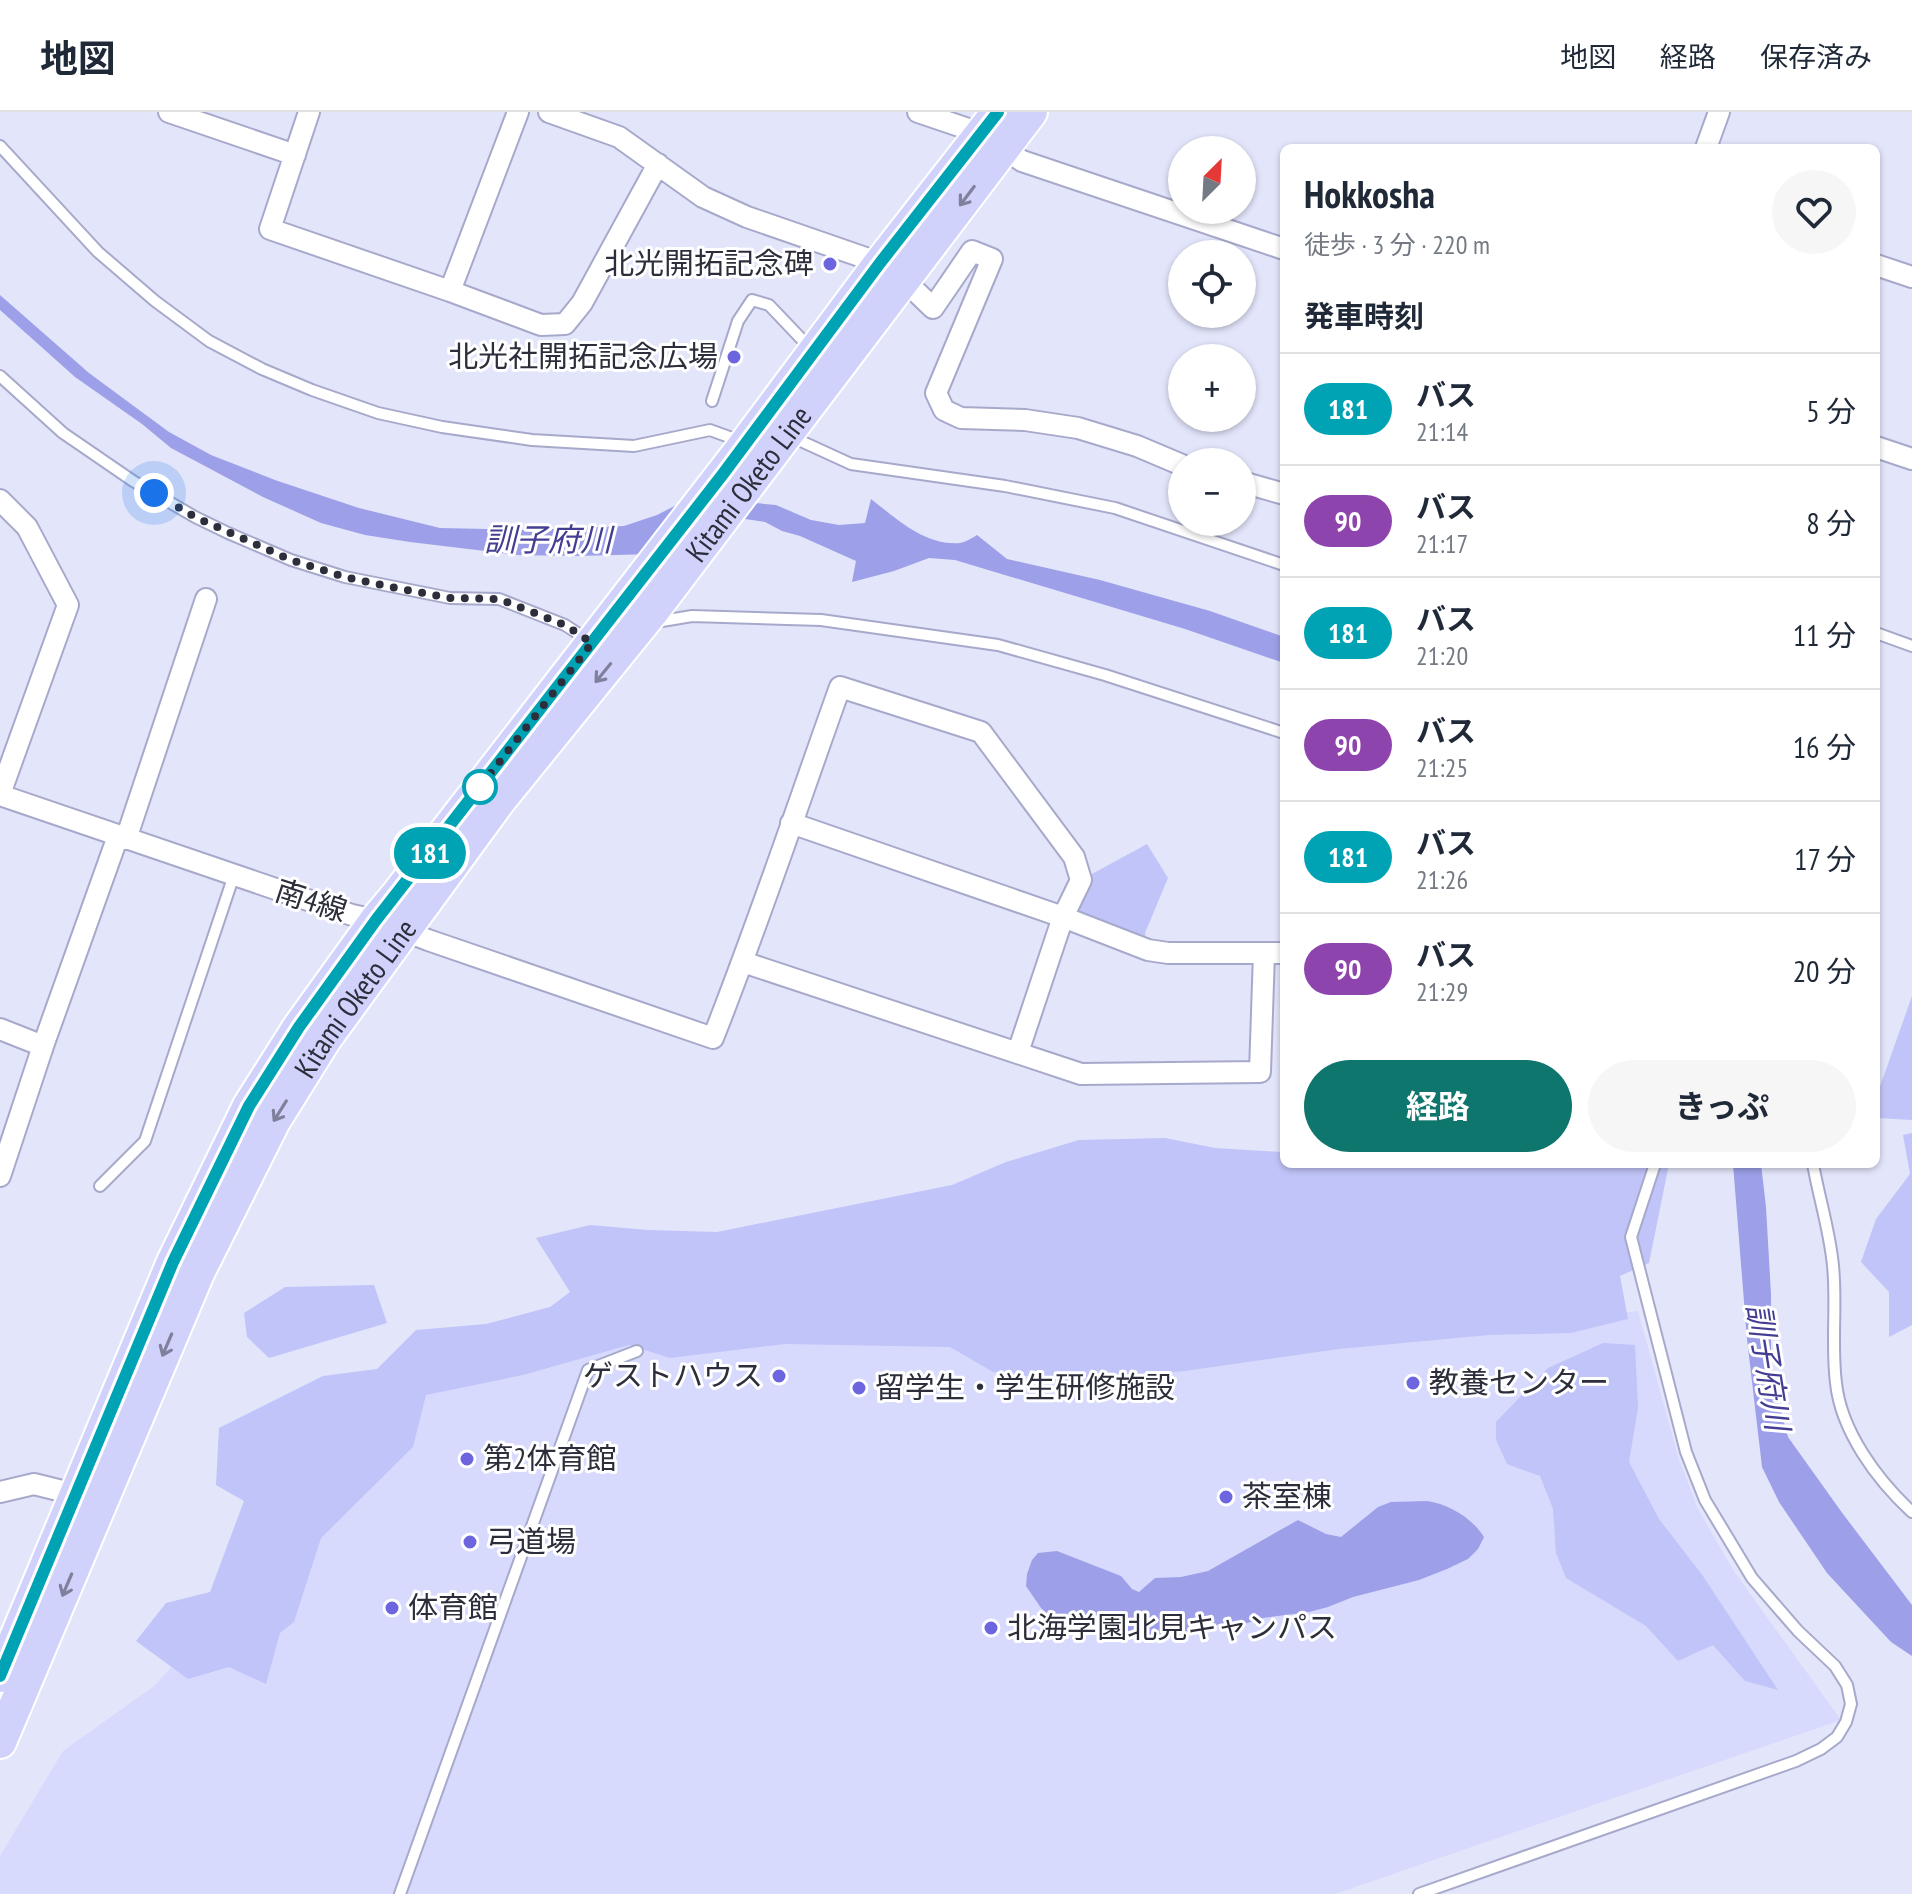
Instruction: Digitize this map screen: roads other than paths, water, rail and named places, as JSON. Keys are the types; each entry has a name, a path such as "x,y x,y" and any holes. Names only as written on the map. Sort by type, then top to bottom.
{"main road":[{"name":"Kitami Oketo Line","path":"390,926 499,801 994,131 1031,112"},
{"name":"Kitami Oketo Line","path":"0,1676 274,1121 390,926 592,643 636,616"},
{"name":"Kitami Oketo Line","path":"0,1742 87,1500"}],"street":[{"path":"169,112 295,155"},
{"path":"309,112 270,229 541,325 565,324 582,303 658,164"},
{"path":"450,291 518,112"},
{"path":"549,112 619,137 703,197 747,217 892,271 933,308 972,251 992,259 936,393 944,410 961,418 1025,420 1078,428 1168,459"},
{"path":"918,112 994,131 1022,161 1280,248"},
{"path":"1707,144 1719,112"},
{"path":"1880,266 1912,277"},
{"path":"1880,448 1912,459"},
{"path":"1256,486 1280,493"},
{"path":"0,500 27,527 68,605 0,794"},
{"path":"0,1176 43,1046 122,837 206,599"},
{"path":"791,823 1063,917 1148,950 1168,953 1274,953 1260,1072 1081,1074 743,962 791,823 840,687 981,732 1074,857 1081,880 1063,917 1018,1052"},
{"name":"南4線","path":"0,794 713,1038 743,962"},
{"path":"0,1029 43,1046"},
{"path":"0,1492 34,1484 87,1500"}],"lane":[{"path":"0,146 98,252 155,301 209,341 262,369 378,413 442,427 532,440 634,446 710,430 851,464 1005,486 1115,508 1280,564"},
{"path":"712,401 738,321 752,300 769,305 825,360"},
{"path":"0,376 63,433 133,481 228,533 291,560 345,577 450,598 499,599 565,625 592,643"},
{"path":"636,616 821,620 998,645 1105,675 1280,732"},
{"path":"1880,634 1912,646"},
{"path":"100,1186 145,1141 234,875"},
{"path":"1419,1894 1796,1761 1837,1737 1846,1722 1851,1704 1847,1685 1835,1666 1798,1631 1752,1578 1705,1500 1686,1452 1631,1237 1654,1168"},
{"path":"1814,1168 1833,1264 1836,1384 1842,1412 1856,1442 1878,1474 1912,1512"},
{"path":"400,1894 588,1370 637,1351"}],"water":[{"name":"訓子府川","path":"0,295 89,373 169,432 211,455 359,508 440,528 532,530 624,526 657,515 692,497 776,505 811,520 839,525 865,523 871,499 923,536 947,543 960,543 977,535 1007,559 1100,580 1210,611 1280,636 1280,662 1185,629 955,560 929,558 852,582 856,561 765,522 745,519 722,523 655,554 575,556 518,555 410,542 365,535 321,523 263,497 171,448 75,377 0,310"},
{"name":"訓子府川","path":"1733,1168 1761,1168 1771,1294 1771,1358 1774,1385 1788,1437 1912,1605 1912,1656 1891,1642 1827,1573 1779,1502 1762,1467 1747,1339"},
{"path":"1427,1501 1459,1513 1484,1537 1468,1559 1419,1580 1309,1612 1263,1618 1241,1625 1220,1624 1181,1633 1138,1636 1114,1625 1086,1630 1053,1619 1026,1586 1032,1560 1038,1553 1057,1551 1121,1576 1132,1589 1139,1592 1155,1578 1181,1577 1208,1571 1298,1520 1326,1534 1341,1537 1378,1507 1391,1502"}],"place":[{"name":"北光開拓記念碑","path":"830,264"},
{"name":"北光社開拓記念広場","path":"734,357"},
{"name":"ゲストハウス","path":"779,1376"},
{"name":"教養センター","path":"1413,1383"},
{"name":"留学生・学生研修施設","path":"859,1388"},
{"name":"第2体育館","path":"467,1459"},
{"name":"茶室棟","path":"1226,1497"},
{"name":"弓道場","path":"470,1542"},
{"name":"体育館","path":"392,1608"},
{"name":"北海学園北見キャンパス","path":"991,1628"}]}
